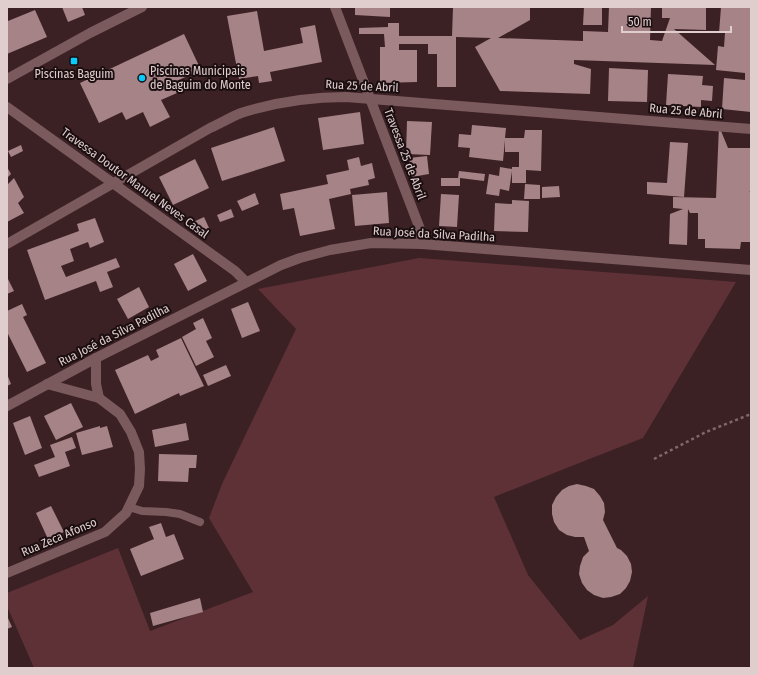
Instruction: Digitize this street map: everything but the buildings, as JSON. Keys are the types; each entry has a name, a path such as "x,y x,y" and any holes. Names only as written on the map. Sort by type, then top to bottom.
{"street":[{"path":"7,79 90,33 142,7"},
{"name":"Travessa 25 de Abril","path":"335,7 420,229 422,244"},
{"name":"Rua 25 de Abril","path":"7,244 210,128 240,114 294,100 317,97 346,97 751,129"},
{"name":"Travessa Doutor Manuel Neves Casal","path":"7,107 235,271 246,282"},
{"name":"Rua José da Silva Padilha","path":"7,406 96,358 246,282 300,258 330,250 371,243 422,244 751,270"},
{"path":"96,358 96,384 99,398"},
{"name":"Rua Zeca Afonso","path":"7,573 105,532 126,513 139,486 139,452 131,432 120,414 99,398 47,384"}],"lane":[{"path":"129,507 142,511 180,514 200,522"}],"path":[{"path":"654,459 706,432 751,414"}],"shaded area":[{"path":"419,258 736,282 643,438 494,497 528,575 580,640 613,625 648,596 633,668 34,668 7,606 7,593 118,548 150,631 253,592 209,518 222,484 296,329 258,289"}],"place":[{"name":"Piscinas Baguim","path":"74,61"},
{"name":"Piscinas Municipais de Baguim do Monte","path":"142,78"}]}
